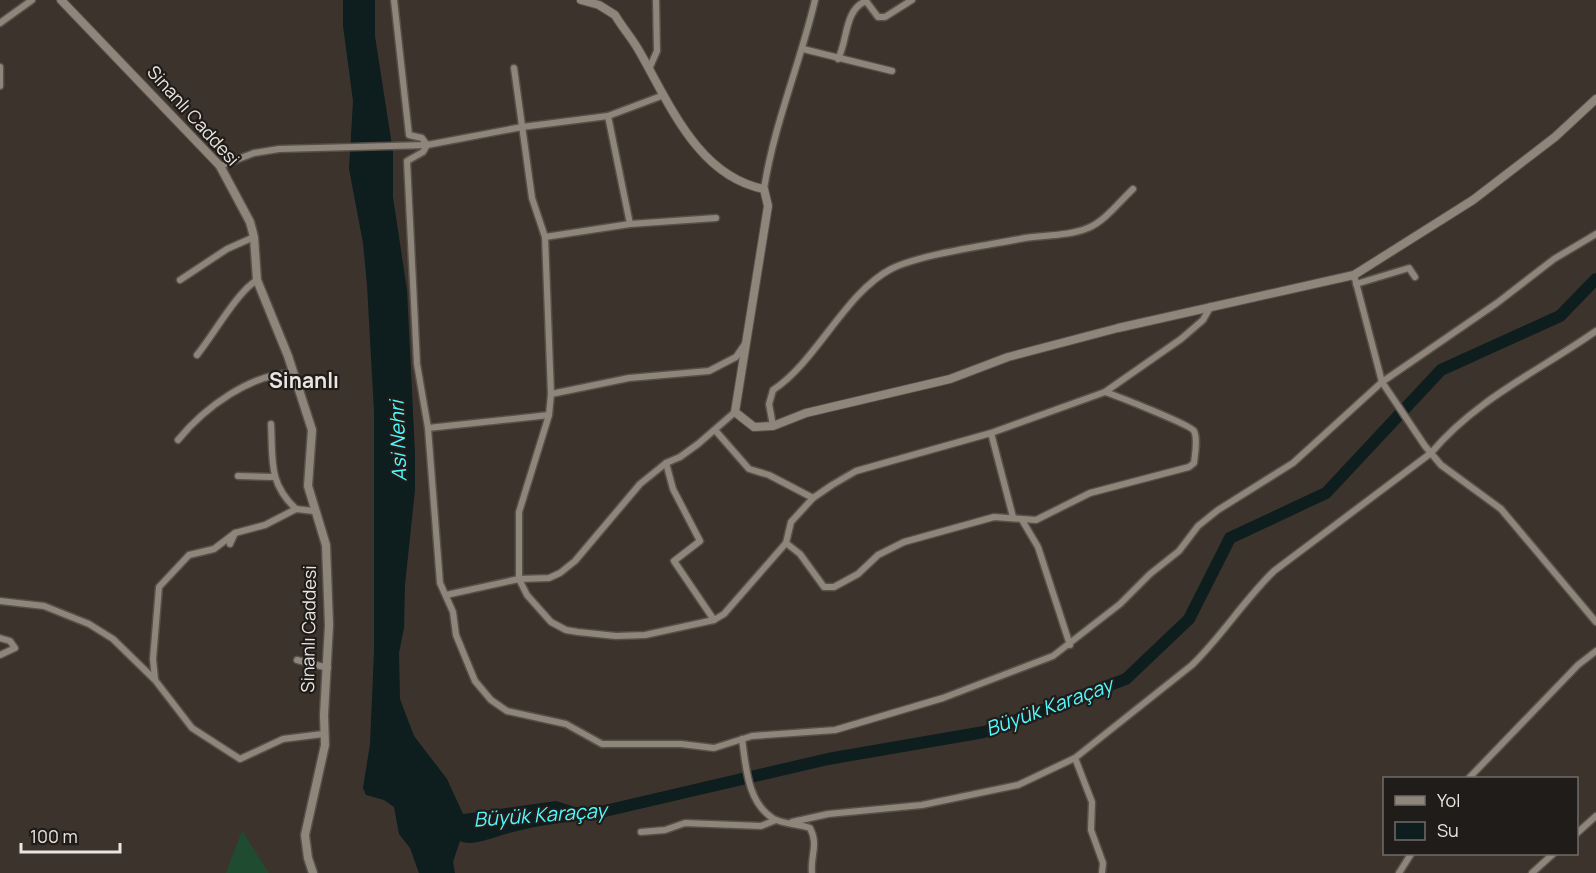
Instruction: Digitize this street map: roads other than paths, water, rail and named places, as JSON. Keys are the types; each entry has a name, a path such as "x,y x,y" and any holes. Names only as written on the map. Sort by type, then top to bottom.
{"main road":[{"name":"Sinanlı Caddesi","path":"220,166 246,213 255,237 257,280 294,374 312,430 308,486 326,545 328,668 323,755 305,835 308,858 313,873"}],"street":[{"path":"0,23 32,0"},
{"name":"Sinanlı Caddesi","path":"61,0 220,166"},
{"path":"394,0 409,135 422,138 427,145"},
{"path":"581,0 599,5 615,15 664,95 709,160 732,177 764,189"},
{"path":"649,69 658,43 656,0"},
{"path":"446,595 519,579 549,578 575,561 640,484 666,463 680,457 735,412 768,206 764,189 769,159 803,49 815,0"},
{"path":"838,59 844,48 849,16 857,4 866,1 878,17 885,17 912,0"},
{"path":"803,49 892,71"},
{"path":"0,67 0,86"},
{"path":"514,68 532,198 542,220 545,237 551,394 549,415 519,512 519,579 527,595 551,622 566,630 616,636 645,635 714,620 724,614 786,543 791,522 813,498 856,471 991,433 1105,392 1181,339 1203,320 1211,306"},
{"path":"220,166 254,153 279,148 427,145 522,127 608,116 664,95"},
{"path":"735,412 754,427 773,426 806,413 950,379 1008,357 1211,306 1354,275 1473,200 1555,136 1596,99"},
{"path":"608,116 630,224"},
{"path":"427,145 423,152 407,161 417,364 428,428 440,583 453,612 456,635 476,681 491,700 507,711 566,724 602,744 681,744 714,748 741,739 811,733 855,725 943,698 994,677 1023,669 1070,645 1179,551 1198,526 1218,510 1293,463 1382,382 1497,303 1554,259 1596,234"},
{"path":"773,426 769,404 773,390 790,379 838,320 874,282 890,270 980,247 1089,228 1134,189"},
{"path":"545,237 630,224 717,218"},
{"path":"180,280 227,249 255,237"},
{"path":"1356,284 1409,268 1415,277"},
{"path":"1354,275 1382,382 1425,446 1441,465 1501,509 1596,622"},
{"path":"196,355 218,330 245,287 257,280"},
{"path":"792,822 828,813 922,805 1018,785 1075,758 1192,665 1209,649 1251,593 1274,571 1431,453 1450,429 1484,403 1596,332"},
{"path":"551,394 629,378 709,371 736,357 745,344"},
{"path":"178,440 214,404 256,379 294,374"},
{"path":"786,543 800,554 824,587 834,587 858,574 878,555 904,542 994,518 1013,517 1036,520 1090,493 1189,467 1194,463 1195,432 1190,425 1165,418 1141,405 1105,392"},
{"path":"428,428 549,415"},
{"path":"271,424 273,477 285,499 296,510"},
{"path":"715,430 749,469 769,475 813,498"},
{"path":"991,433 1013,517"},
{"path":"666,463 673,489 700,541 674,561 714,620"},
{"path":"238,476 273,477"},
{"path":"155,680 153,659 159,587 189,555 214,549 235,533 265,525 296,510 314,511"},
{"path":"1022,519 1038,547 1070,645"},
{"path":"230,544 235,533"},
{"path":"0,601 44,606 89,624 113,639 155,680 192,728 240,759 283,739 323,734"},
{"path":"0,638 10,641 15,648 0,655"},
{"path":"1470,777 1570,674 1596,651"},
{"path":"297,660 328,668"},
{"path":"741,739 752,791 759,807 777,820"},
{"path":"1075,758 1092,802 1091,830 1103,863 1102,873"},
{"path":"1578,832 1596,816"},
{"path":"641,832 665,830 685,823 761,826 777,820 792,822 810,828 814,836 816,849 812,873"},
{"path":"1399,873 1410,855"},
{"path":"1532,873 1552,855"}],"water":[{"name":"Asi Nehri","path":"343,0 375,0 375,36 393,152 393,197 407,290 415,490 405,585 404,628 399,653 400,699 414,736 447,779 463,814 556,801 575,807 603,808 607,817 537,827 478,842 460,841 453,862 455,873 419,873 410,848 399,834 394,807 384,800 366,795 363,788 370,744 374,651 374,412 363,243 349,169 353,101 343,26"}],"waterway":[{"name":"Büyük Karaçay","path":"592,814 828,759 984,732 1126,679 1189,619 1230,538 1326,493 1441,370 1560,316 1596,279"}],"district":[{"name":"Sinanlı","path":"304,381"}]}
